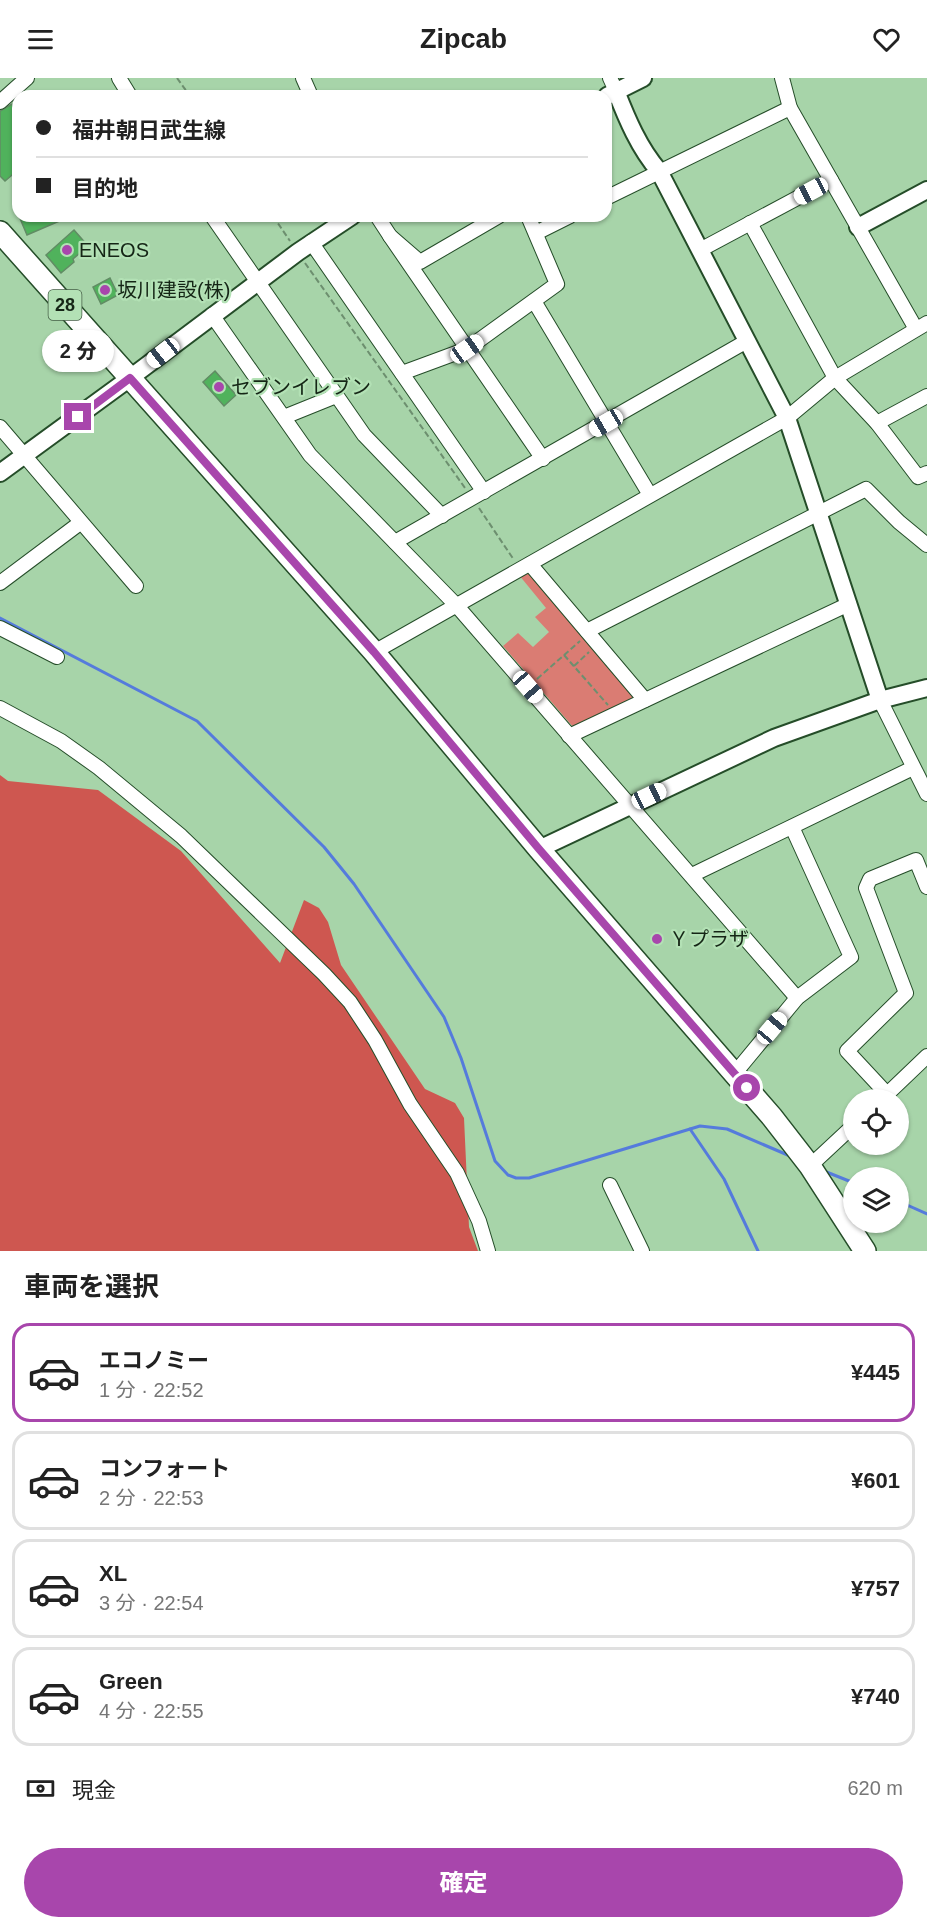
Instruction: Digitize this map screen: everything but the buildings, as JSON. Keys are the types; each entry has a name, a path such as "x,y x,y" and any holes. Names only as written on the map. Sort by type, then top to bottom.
{"main road":[{"name":"28","path":"0,232 374,652 539,849 735,1073 810,1166 865,1251"}],"street":[{"path":"643,78 611,88 650,162 659,171 788,418 880,700 927,794"},
{"path":"374,652 788,418 835,378 921,326 858,227 790,108 782,78"},
{"path":"0,102 21,80"},
{"path":"612,195 790,108"},
{"path":"700,250 831,180"},
{"path":"858,227 927,190"},
{"path":"216,222 364,435 442,516"},
{"path":"0,473 304,247 343,222"},
{"path":"381,222 543,459"},
{"path":"390,236 420,262 489,222"},
{"path":"402,373 467,349 557,284 531,222"},
{"path":"536,233 558,222"},
{"path":"750,223 835,378 877,423 918,477 927,473"},
{"path":"304,247 402,373 478,495"},
{"path":"534,301 650,495"},
{"path":"212,315 310,455 458,606 797,998"},
{"path":"395,542 747,341"},
{"path":"284,417 336,396"},
{"path":"877,423 927,396"},
{"path":"0,427 136,586"},
{"path":"584,636 866,489 899,522 927,545"},
{"path":"0,583 80,523"},
{"path":"526,567 584,636 598,645 645,700"},
{"path":"569,736 849,604"},
{"path":"0,628 57,657"},
{"path":"539,849 774,738 880,700 927,688"},
{"path":"0,708 52,736 99,768 181,836 350,1002 375,1040 410,1104 457,1173 479,1221 488,1251"},
{"path":"692,875 913,768"},
{"path":"735,1073 797,998 851,957 792,827"},
{"path":"878,1089 847,1051 906,993 866,888 870,879 916,860 927,887"},
{"path":"892,1089 927,1056"},
{"path":"810,1166 843,1135"},
{"path":"610,1185 642,1251"}],"path":[{"path":"279,222 304,247 526,567"},
{"path":"528,687 584,636"},
{"path":"574,666 598,645"},
{"path":"564,656 616,714"}],"shaded area":[{"path":"528,570 636,699 574,728 503,646 518,633 533,647 549,632 535,617 546,608 519,575"},
{"path":"0,775 8,781 98,790 181,851 280,963 304,900 319,908 328,922 341,965 425,1089 455,1103 464,1118 469,1227 478,1251 0,1251"}],"waterway":[{"path":"0,618 197,721 324,847 354,884 444,1017 461,1058 495,1161 508,1175 516,1178 529,1178 700,1126 727,1129 790,1156"},
{"path":"690,1129 724,1179 758,1251"},
{"path":"824,1171 843,1179"},
{"path":"909,1206 927,1214"}],"place":[{"name":"ENEOS","path":"67,250"},
{"name":"坂川建設(株)","path":"105,290"},
{"name":"セブンイレブン","path":"219,387"},
{"name":"Ｙプラザ","path":"657,939"}],"route":[{"path":"78,417 130,378 374,652 539,849 747,1088"}]}
